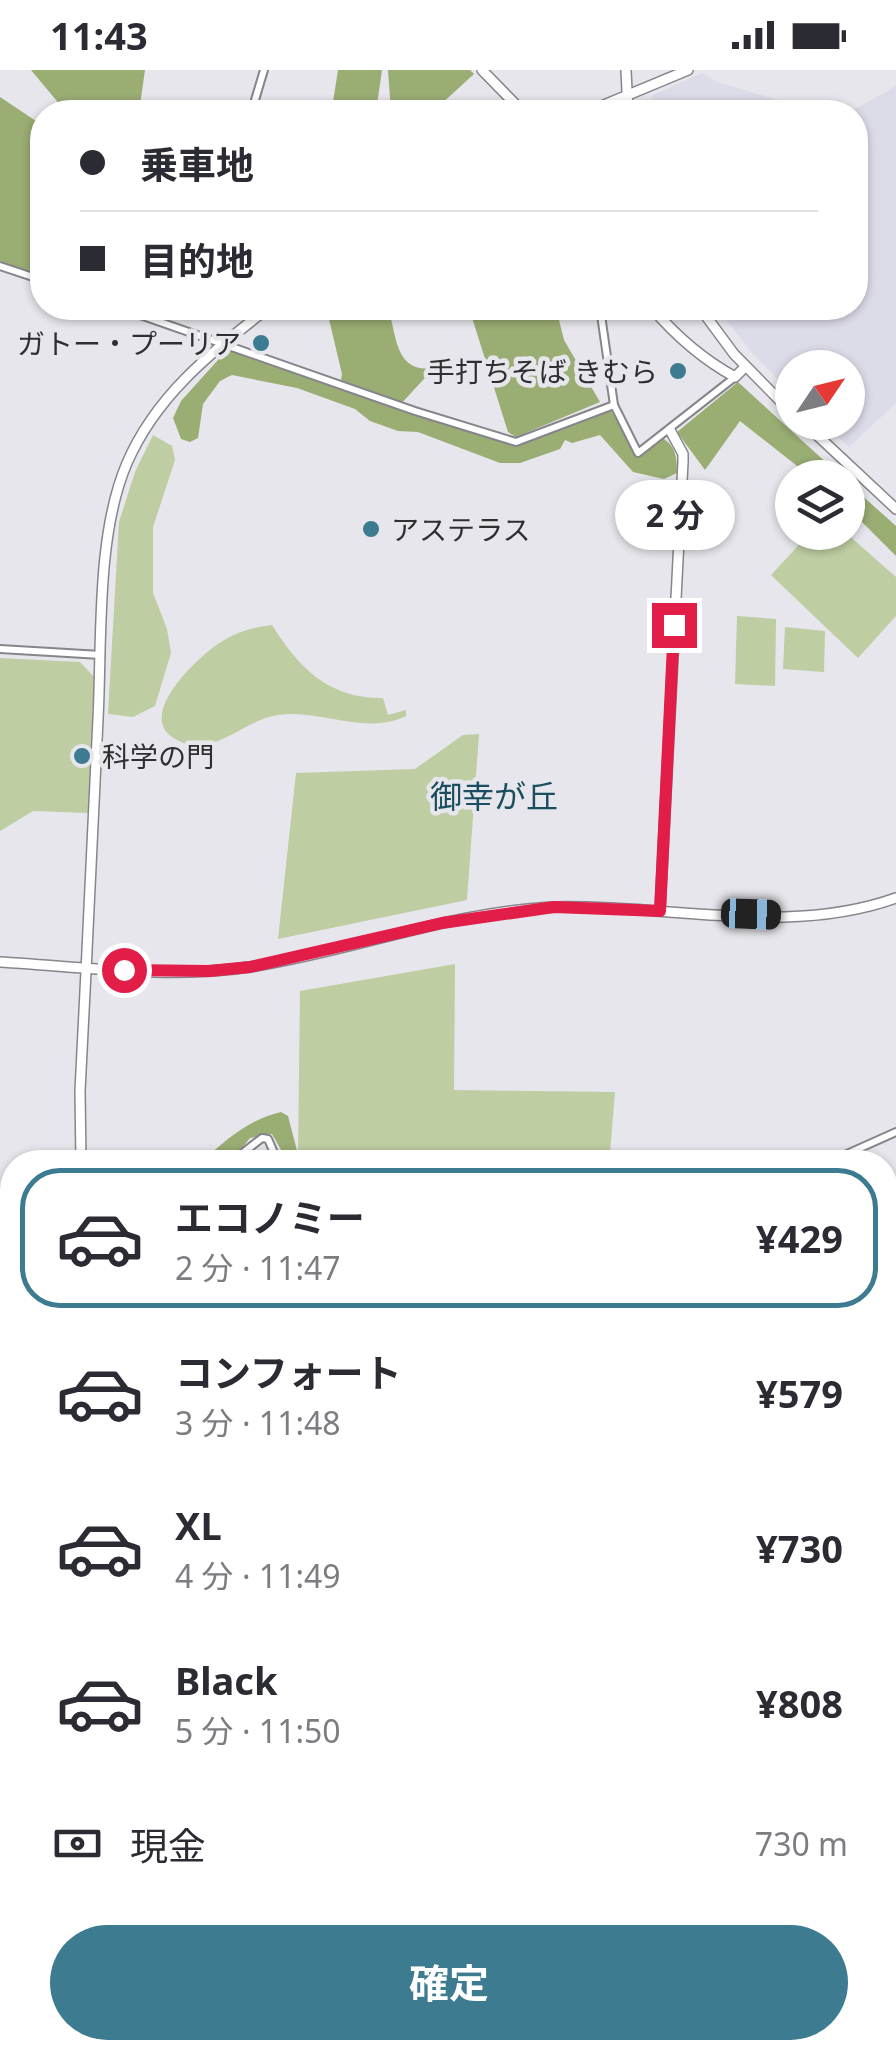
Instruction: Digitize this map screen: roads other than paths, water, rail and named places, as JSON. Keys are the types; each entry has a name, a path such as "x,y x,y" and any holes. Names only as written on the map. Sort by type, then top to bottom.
{"street":[{"path":"257,100 264,70"},
{"path":"482,70 512,100"},
{"path":"626,70 626,100"},
{"path":"616,100 688,70"},
{"path":"0,266 30,276"},
{"path":"155,320 516,442 614,405"},
{"path":"81,1150 80,1091 108,530 126,465 152,416 195,365 253,320"},
{"path":"603,320 614,405 638,453 746,367"},
{"path":"664,320 694,351 735,377"},
{"path":"709,320 775,396"},
{"path":"660,911 683,462 683,454 670,430"},
{"path":"822,440 896,509"},
{"path":"0,650 101,654"},
{"path":"0,962 222,970 442,923 554,907 822,914 896,898"},
{"path":"856,1150 896,1132"},
{"path":"247,1150 262,1138 268,1139 273,1150"}],"place":[{"name":"ガトー・プーリア","path":"261,343"},
{"name":"手打ちそば きむら","path":"678,371"},
{"name":"アステラス","path":"371,529"},
{"name":"科学の門","path":"82,756"}],"district":[{"name":"御幸が丘","path":"494,795"}]}
